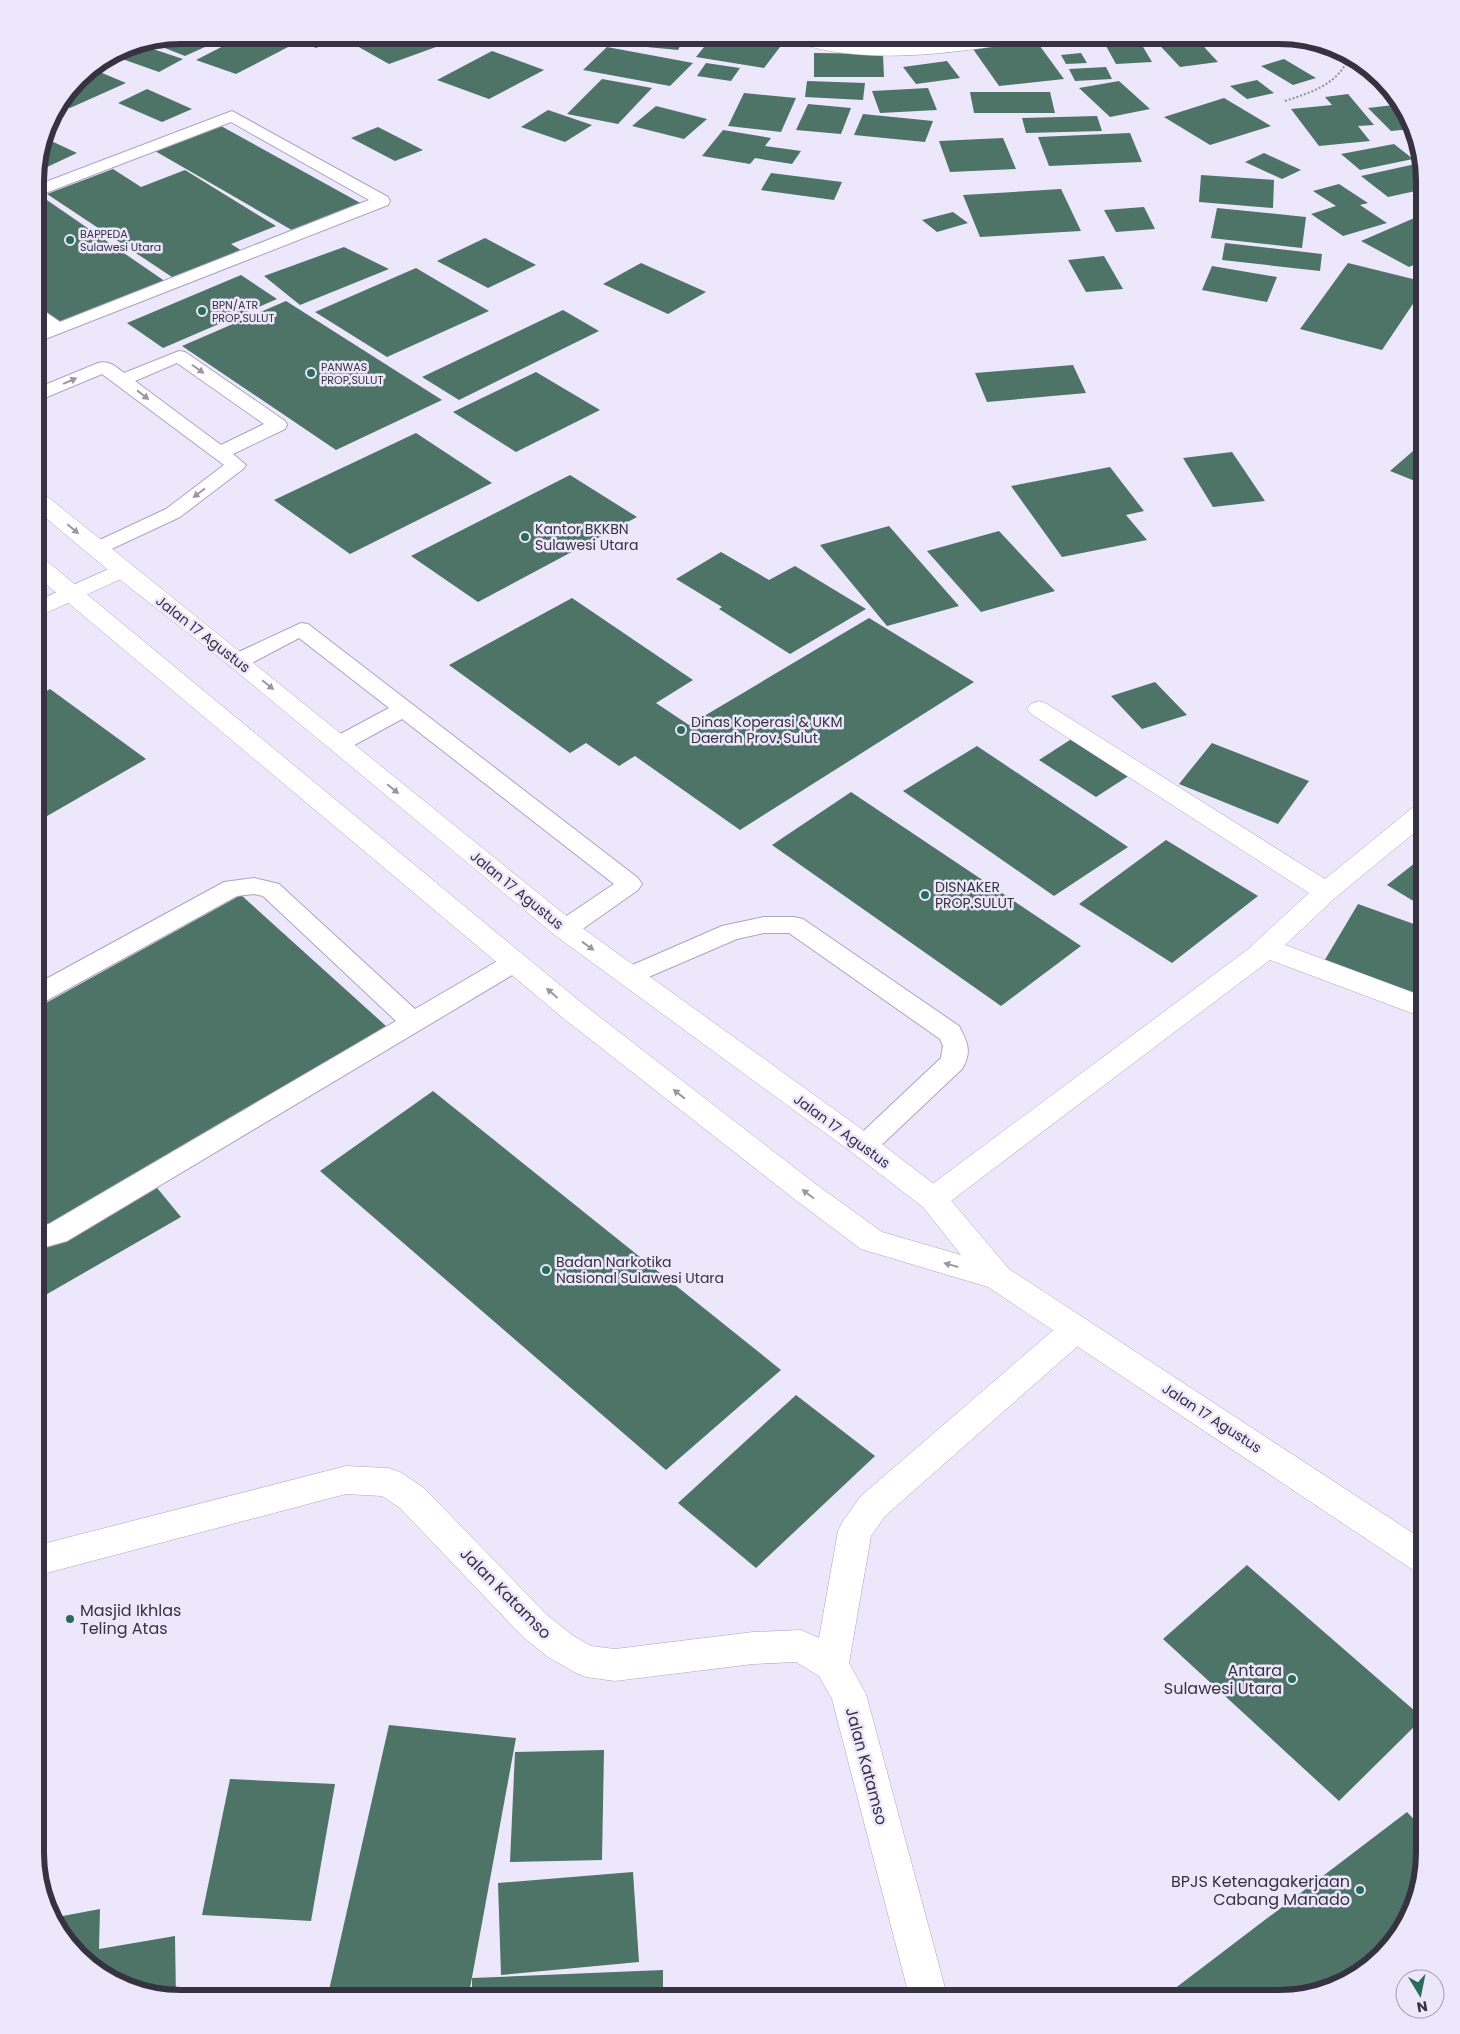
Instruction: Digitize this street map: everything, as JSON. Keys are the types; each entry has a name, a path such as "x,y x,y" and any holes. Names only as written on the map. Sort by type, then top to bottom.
{"street":[{"path":"818,44 862,50 928,51 976,44"},
{"name":"Jalan 17 Agustus","path":"44,506 122,570 238,661 565,929 864,1146 933,1199 998,1278"},
{"name":"Jalan 17 Agustus","path":"44,570 580,1018 872,1241 998,1278 1416,1553"},
{"path":"44,607 122,570"},
{"path":"1039,709 1326,892"},
{"path":"933,1199 1266,948 1326,892 1416,819"},
{"path":"1266,948 1416,1005"},
{"path":"831,1665 855,1531 873,1506 1076,1329"},
{"name":"Jalan Katamso","path":"44,1560 346,1480 388,1482 412,1498 535,1626 560,1646 586,1661 615,1665 753,1648 801,1646 831,1665 848,1694 927,1990"}],"lane":[{"path":"44,189 232,116 382,201 44,334"},
{"path":"44,319 58,329"},
{"path":"123,380 179,356 278,425 218,453"},
{"path":"44,392 104,366 236,465 173,513 96,549"},
{"path":"238,661 301,630 405,708 630,884 565,929"},
{"path":"339,744 405,708"},
{"path":"44,991 232,888 254,886 271,890 413,1022"},
{"path":"630,976 732,932 764,925 794,925 950,1033 956,1046 954,1062 864,1146"},
{"path":"44,1237 57,1233 514,962"}],"path":[{"path":"1285,101 1321,88 1334,80 1347,62"}],"building":[{"path":"197,44 205,47 185,56 158,46"},
{"path":"227,44 284,44 290,46 236,74 196,60"},
{"path":"307,44 326,44 316,48"},
{"path":"363,44 444,44 389,64 357,46"},
{"path":"627,44 681,44 678,50"},
{"path":"706,44 760,44 780,47 764,68 696,57"},
{"path":"1019,44 1038,44 1064,79 999,86 973,49"},
{"path":"1105,44 1141,44 1152,62 1116,64"},
{"path":"1158,44 1201,44 1218,62 1180,67"},
{"path":"148,47 183,59 159,72 120,58"},
{"path":"607,47 693,63 670,86 583,70"},
{"path":"492,51 544,70 489,99 437,80"},
{"path":"814,53 883,54 884,77 814,77"},
{"path":"1081,53 1087,63 1066,64 1061,55"},
{"path":"1284,59 1316,78 1293,85 1261,66"},
{"path":"947,61 960,78 916,84 903,67"},
{"path":"706,63 740,68 731,81 697,76"},
{"path":"1106,67 1112,79 1075,81 1069,69"},
{"path":"98,71 126,83 70,108 66,106 72,97"},
{"path":"602,79 652,88 618,124 567,114"},
{"path":"1257,80 1274,93 1247,99 1230,86"},
{"path":"807,81 865,83 863,100 805,97"},
{"path":"1119,81 1150,109 1110,117 1079,88"},
{"path":"928,88 937,110 880,113 872,91"},
{"path":"147,89 192,109 162,122 118,103"},
{"path":"970,92 1050,92 1055,113 974,113"},
{"path":"744,93 796,98 781,132 728,126"},
{"path":"1348,94 1374,125 1358,126 1370,141 1319,146 1291,109 1332,105 1325,97"},
{"path":"1224,98 1271,126 1210,145 1164,117"},
{"path":"808,104 851,108 841,134 796,130"},
{"path":"1393,105 1407,129 1391,131 1368,108"},
{"path":"656,106 707,119 684,139 632,126"},
{"path":"548,110 592,125 565,142 521,127"},
{"path":"863,114 933,121 925,142 854,135"},
{"path":"1097,116 1102,131 1026,133 1022,118"},
{"path":"221,126 364,205 297,233 155,151"},
{"path":"378,127 423,150 395,161 351,138"},
{"path":"723,130 771,138 765,146 801,151 792,164 755,158 750,164 702,156"},
{"path":"1130,133 1142,162 1049,166 1038,137"},
{"path":"1003,138 1016,169 950,172 939,141"},
{"path":"50,140 77,153 45,168"},
{"path":"1394,144 1413,159 1360,170 1341,154"},
{"path":"1264,153 1301,170 1282,179 1245,162"},
{"path":"1415,164 1416,191 1388,197 1361,176"},
{"path":"113,169 141,187 185,170 276,226 231,244 242,251 175,279 47,194"},
{"path":"771,173 842,182 834,200 761,190"},
{"path":"1201,175 1274,180 1273,208 1199,202"},
{"path":"1339,184 1368,203 1360,205 1387,223 1343,236 1311,214 1336,206 1313,191"},
{"path":"1061,189 1081,231 980,237 963,195"},
{"name":"BAPPEDA Sulawesi Utara","path":"44,198 166,282 62,324 44,311"},
{"path":"1144,207 1155,229 1116,232 1104,210"},
{"path":"1217,208 1306,217 1302,248 1211,238"},
{"path":"953,212 968,223 937,232 922,220"},
{"path":"1416,217 1416,264 1409,267 1361,241"},
{"path":"485,238 536,265 488,288 437,261"},
{"path":"1225,243 1322,254 1320,271 1222,260"},
{"path":"344,247 389,269 300,305 264,276"},
{"path":"1104,256 1123,289 1086,292 1068,260"},
{"path":"641,263 706,292 668,314 603,284"},
{"path":"1348,263 1416,280 1416,299 1382,350 1300,329"},
{"path":"1212,266 1277,277 1267,302 1202,290"},
{"path":"416,268 489,311 387,357 315,312"},
{"name":"BPN/ATR PROP.SULUT","path":"241,275 277,299 163,348 127,323"},
{"name":"PANWAS PROP.SULUT","path":"286,301 442,400 336,450 182,346"},
{"path":"563,310 599,331 459,400 422,377"},
{"path":"1073,365 1086,393 987,402 975,373"},
{"path":"536,372 600,410 516,452 453,412"},
{"path":"416,433 492,483 350,554 274,500"},
{"path":"1416,448 1416,481 1390,471"},
{"path":"1232,452 1265,501 1213,507 1183,458"},
{"path":"1110,467 1144,511 1126,515 1147,540 1062,557 1011,486"},
{"name":"Kantor BKKBN Sulawesi Utara","path":"570,475 637,517 478,602 411,556"},
{"path":"889,526 959,606 887,626 820,545"},
{"path":"999,531 1055,591 981,612 927,551"},
{"path":"721,552 769,580 795,566 866,609 790,654 719,609 722,607 676,579"},
{"path":"572,598 693,680 656,703 689,725 869,618 974,682 740,830 635,756 619,766 586,743 570,753 449,665"},
{"path":"1155,682 1187,715 1142,729 1111,696"},
{"path":"50,689 146,759 44,818 44,692"},
{"path":"1073,738 1130,775 1096,797 1039,760"},
{"path":"1212,743 1309,781 1278,824 1179,784"},
{"path":"977,746 1128,847 1054,896 903,791"},
{"name":"DISNAKER PROP.SULUT","path":"851,792 1081,946 1001,1006 772,845"},
{"path":"1166,840 1258,896 1172,963 1079,904"},
{"path":"1416,862 1416,903 1387,885"},
{"path":"241,895 386,1026 44,1233 44,1004"},
{"path":"1358,904 1416,925 1416,999 1323,963"},
{"name":"Badan Narkotika Nasional Sulawesi Utara","path":"433,1091 781,1370 666,1470 320,1171"},
{"path":"153,1183 181,1217 44,1296 44,1245"},
{"path":"796,1395 875,1456 756,1568 678,1503"},
{"name":"Antara Sulawesi Utara","path":"1247,1565 1416,1712 1416,1725 1339,1801 1163,1639"},
{"path":"389,1725 516,1738 470,1990 329,1990"},
{"path":"604,1750 602,1860 510,1862 515,1752"},
{"path":"230,1779 335,1784 311,1921 202,1915"},
{"name":"BPJS Ketenagakerjaan Cabang Manado","path":"1407,1812 1416,1822 1415,1871 1412,1889 1406,1906 1388,1937 1363,1962 1332,1980 1315,1986 1297,1989 1173,1990"},
{"path":"633,1872 639,1962 501,1975 498,1883"},
{"path":"100,1909 99,1949 175,1936 176,1990 154,1988 112,1972 84,1950 72,1937 59,1917"},
{"path":"663,1970 663,1990 472,1990 472,1978"}],"place":[{"name":"BAPPEDA Sulawesi Utara","path":"70,240"},
{"name":"BPN/ATR PROP.SULUT","path":"202,311"},
{"name":"PANWAS PROP.SULUT","path":"311,373"},
{"name":"Kantor BKKBN Sulawesi Utara","path":"525,537"},
{"name":"Dinas Koperasi & UKM Daerah Prov. Sulut","path":"681,730"},
{"name":"DISNAKER PROP.SULUT","path":"925,895"},
{"name":"Badan Narkotika Nasional Sulawesi Utara","path":"546,1270"},
{"name":"Masjid Ikhlas Teling Atas","path":"70,1619"},
{"name":"Antara Sulawesi Utara","path":"1292,1679"},
{"name":"BPJS Ketenagakerjaan Cabang Manado","path":"1360,1890"}]}
